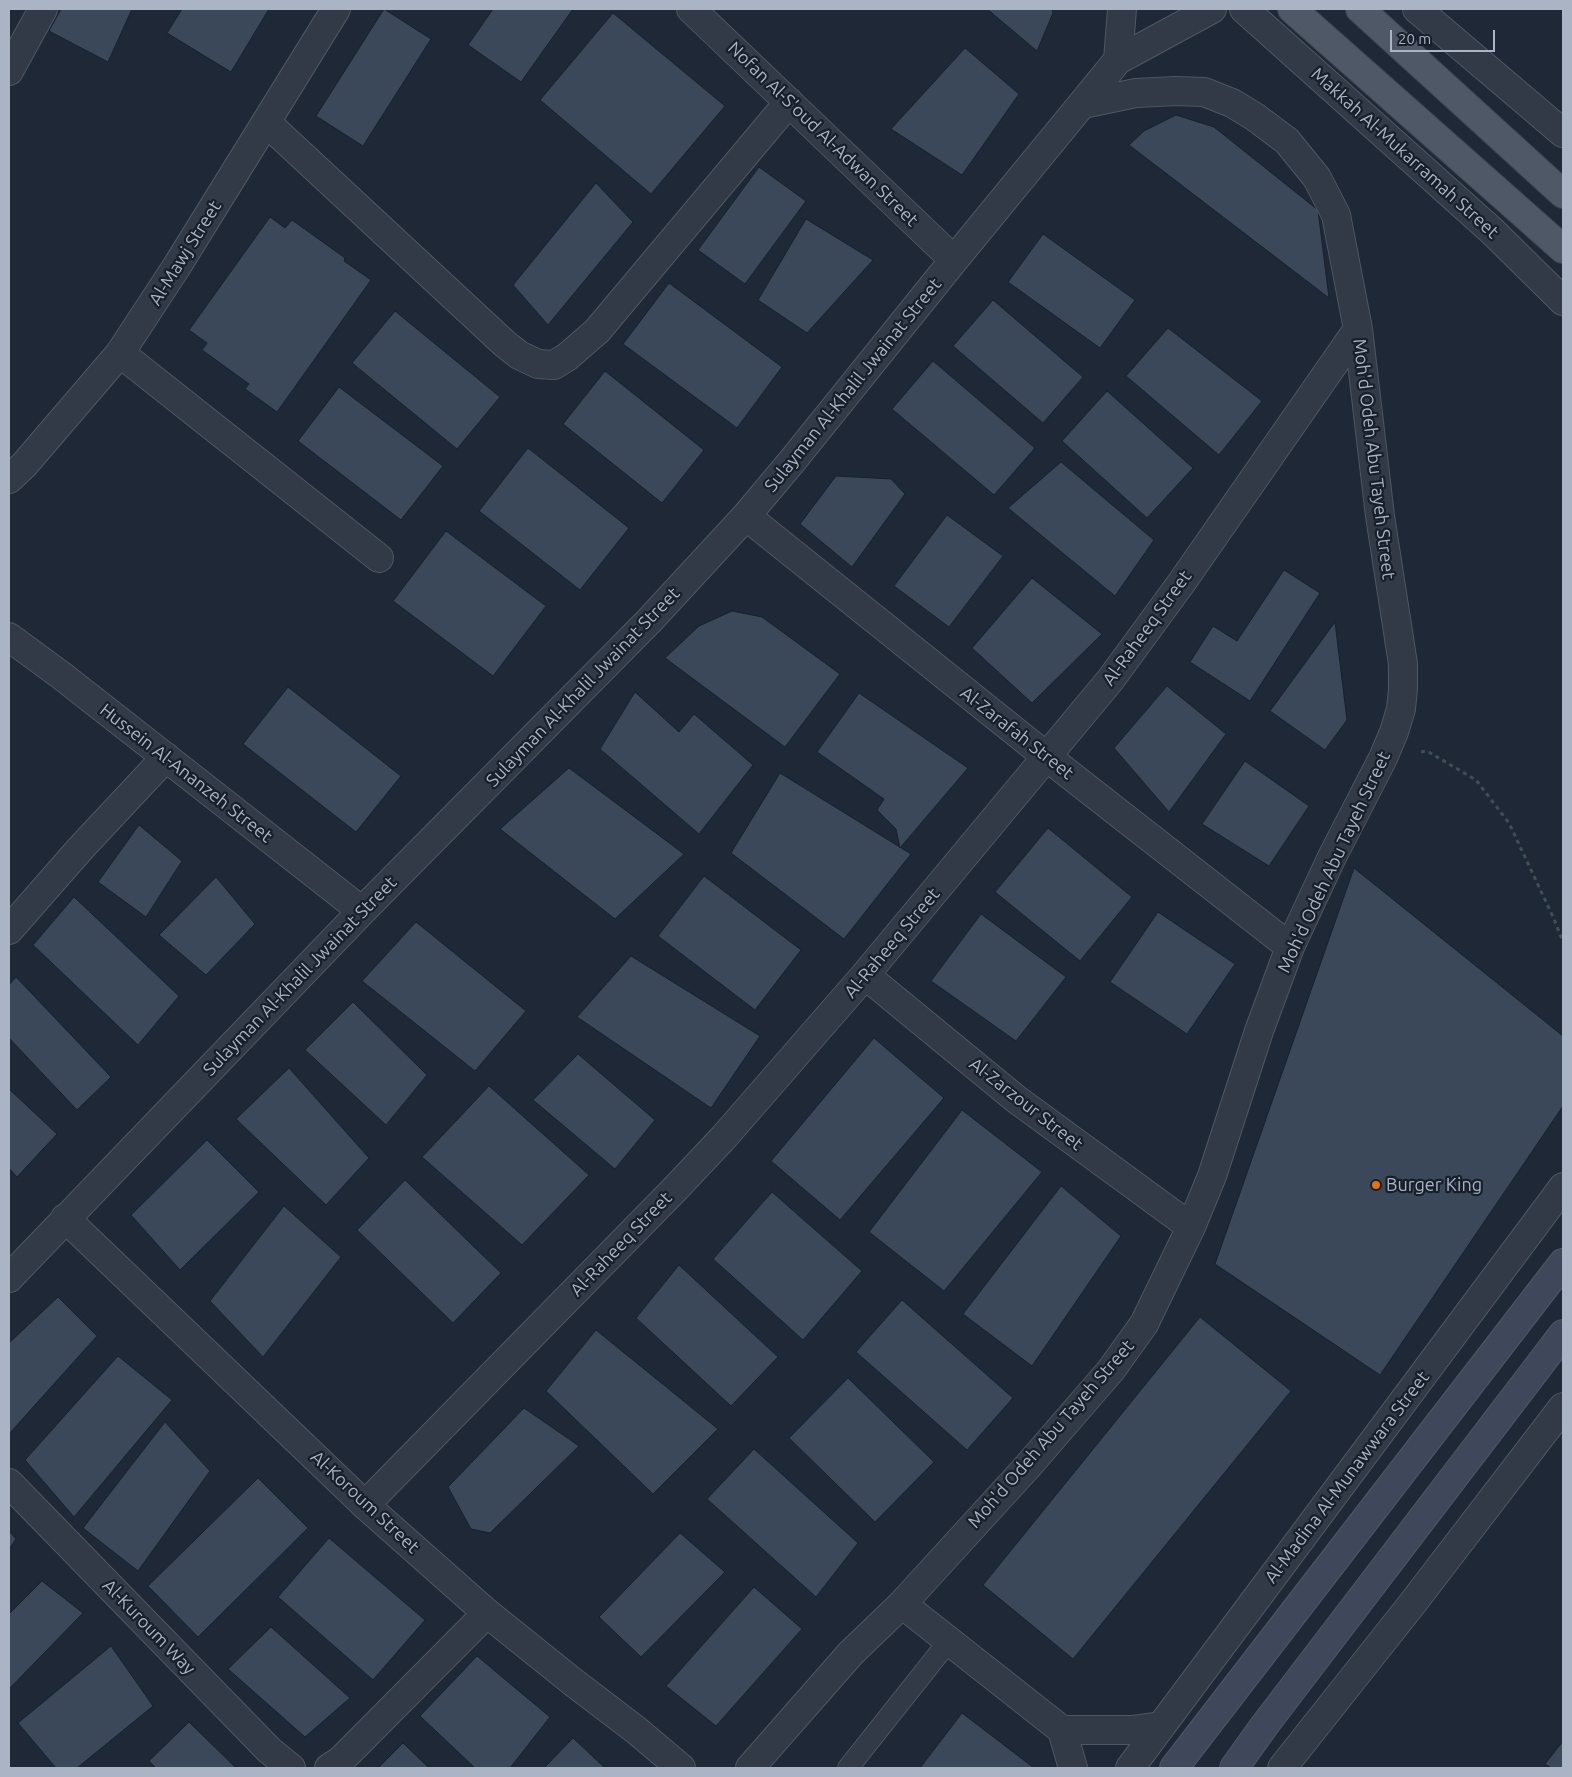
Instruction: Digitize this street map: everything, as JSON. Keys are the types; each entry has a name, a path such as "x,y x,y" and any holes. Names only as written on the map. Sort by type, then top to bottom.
{"main road":[{"name":"Makkah Al-Mukarramah Street","path":"1292,9 1563,249"},
{"path":"1360,9 1563,194"},
{"path":"1174,1768 1563,1263"},
{"path":"1234,1768 1563,1334"}],"street":[{"path":"9,71 43,9"},
{"name":"Al-Mawj Street","path":"9,478 24,466 120,353 177,266 336,9"},
{"name":"Nofan Al-S'oud Al-Adwan Street","path":"691,9 954,260"},
{"path":"1118,60 1122,9"},
{"name":"Sulayman Al-Khalil Jwainat Street","path":"9,1278 362,911 649,621 746,516 800,453 954,260 1118,60 1212,9"},
{"name":"Makkah Al-Mukarramah Street","path":"1244,9 1492,231 1563,301"},
{"path":"1417,9 1563,133"},
{"name":"Moh'd Odeh Abu Tayeh Street","path":"750,1768 851,1653 902,1604 1028,1466 1111,1370 1144,1324 1192,1228 1212,1176 1259,1031 1290,947 1332,857 1383,758 1401,709 1403,664 1380,516 1358,330 1336,215 1316,178 1287,141 1255,117 1232,103 1204,92 1136,93 1083,104"},
{"path":"266,123 505,344 538,364 554,365 575,351 597,330 789,102"},
{"name":"Al-Raheeq Street","path":"365,1505 676,1188 724,1137 865,975 1110,680 1182,582 1358,330"},
{"path":"120,353 379,558"},
{"name":"Al-Zarafah Street","path":"746,516 1047,757 1290,947"},
{"name":"Hussein Al-Ananzeh Street","path":"9,637 62,676 362,911"},
{"path":"9,930 80,848 166,758"},
{"name":"Al-Zarzour Street","path":"865,975 1016,1099 1192,1228"},
{"name":"Al-Madina Al-Munawwara Street","path":"1130,1768 1563,1187"},
{"name":"Al-Koroum Street","path":"65,1218 365,1505 488,1613 681,1768"},
{"path":"1284,1767 1563,1407"},
{"name":"Al-Kuroum Way","path":"9,1483 269,1750 292,1768"},
{"path":"902,1604 1062,1730 1072,1768"},
{"path":"329,1768 340,1761 488,1613"},
{"path":"1062,1730 1132,1730 1161,1726"}],"lane":[{"path":"848,1768 948,1642"}],"path":[{"path":"1383,758 1427,752 1476,780 1510,823 1563,942"}],"building":[{"path":"61,9 132,9 108,62 49,31"},
{"path":"182,9 269,9 231,72 167,33"},
{"path":"384,9 431,39 363,146 316,116"},
{"path":"493,9 573,9 521,82 468,45"},
{"path":"987,9 1052,9 1053,13 1037,51"},
{"path":"613,13 725,106 651,194 540,100"},
{"path":"965,48 1019,94 962,175 891,129"},
{"path":"1176,115 1214,127 1318,210 1329,298 1129,145 1144,131"},
{"path":"759,167 806,201 745,284 698,250"},
{"path":"596,183 633,222 548,325 513,285"},
{"path":"270,217 285,228 292,220 345,258 344,261 371,280 277,412 245,389 249,384 202,350 207,343 189,330"},
{"path":"806,219 873,260 807,333 758,300"},
{"path":"1043,234 1135,300 1100,348 1008,282"},
{"path":"669,283 782,367 737,428 623,344"},
{"path":"993,300 1083,377 1043,423 953,346"},
{"path":"395,311 500,397 457,449 352,363"},
{"path":"1168,328 1262,401 1219,455 1126,376"},
{"path":"933,361 1035,448 994,495 892,409"},
{"path":"605,371 704,450 662,503 563,424"},
{"path":"339,387 443,466 401,520 298,441"},
{"path":"1107,391 1193,468 1147,518 1062,441"},
{"path":"528,448 629,528 580,590 479,511"},
{"path":"1061,462 1154,540 1115,596 1008,508"},
{"path":"836,476 891,479 905,494 852,567 800,524"},
{"path":"947,515 1003,556 949,627 894,586"},
{"path":"446,531 546,606 493,676 393,601"},
{"path":"1284,570 1320,593 1250,701 1190,662 1213,626 1237,641"},
{"path":"1032,578 1102,634 1032,703 972,648"},
{"path":"732,611 762,617 840,674 785,747 665,658 699,626"},
{"path":"1335,622 1347,720 1325,750 1270,711"},
{"path":"1167,686 1226,734 1169,812 1114,748"},
{"path":"288,687 401,776 356,832 243,744"},
{"path":"635,692 679,732 694,714 753,765 699,834 600,749"},
{"path":"859,693 968,768 900,848 896,829 877,810 884,799 817,752"},
{"path":"1245,761 1309,806 1269,866 1202,824"},
{"path":"569,768 684,854 615,919 500,829"},
{"path":"780,773 911,854 844,939 731,853"},
{"path":"139,825 182,861 146,917 98,882"},
{"path":"1048,828 1132,897 1080,961 995,892"},
{"name":"Burger King","path":"1354,868 1563,1036 1563,1106 1380,1375 1215,1264"},
{"path":"704,876 801,950 755,1010 658,936"},
{"path":"216,877 255,924 206,975 159,935"},
{"path":"74,897 179,996 138,1045 33,945"},
{"path":"1158,912 1235,964 1187,1034 1110,982"},
{"path":"981,914 1066,977 1016,1041 931,981"},
{"path":"416,922 526,1011 475,1071 362,981"},
{"path":"631,956 760,1036 711,1108 577,1017"},
{"path":"16,977 111,1077 77,1110 9,1038 9,985"},
{"path":"353,1002 427,1075 386,1125 305,1050"},
{"path":"874,1038 944,1098 840,1220 771,1161"},
{"path":"578,1054 655,1120 615,1169 533,1100"},
{"path":"289,1068 369,1158 326,1205 236,1119"},
{"path":"489,1086 589,1175 522,1245 422,1157"},
{"path":"9,1089 57,1134 17,1177 9,1168"},
{"path":"962,1110 1042,1172 944,1291 869,1232"},
{"path":"207,1140 259,1192 180,1270 131,1215"},
{"path":"405,1180 501,1273 453,1323 357,1230"},
{"path":"1061,1186 1121,1236 1032,1366 963,1314"},
{"path":"772,1192 862,1271 803,1340 713,1259"},
{"path":"284,1206 341,1257 263,1357 210,1301"},
{"path":"679,1265 778,1357 731,1406 636,1318"},
{"path":"58,1297 97,1336 9,1434 9,1343"},
{"path":"902,1300 1013,1398 967,1450 856,1352"},
{"path":"1200,1317 1291,1391 1073,1659 983,1585"},
{"path":"596,1330 718,1429 653,1494 546,1391"},
{"path":"118,1356 172,1400 74,1517 25,1460"},
{"path":"848,1378 934,1462 875,1522 789,1438"},
{"path":"524,1408 579,1446 490,1533 471,1529 448,1487"},
{"path":"165,1422 210,1471 138,1571 83,1528"},
{"path":"754,1449 858,1543 816,1597 707,1499"},
{"path":"258,1478 308,1528 198,1637 148,1586"},
{"path":"9,1531 16,1539 9,1549"},
{"path":"680,1533 725,1572 641,1657 599,1617"},
{"path":"329,1538 425,1620 373,1680 278,1597"},
{"path":"42,1581 83,1613 9,1689 9,1614"},
{"path":"754,1587 802,1629 716,1726 666,1686"},
{"path":"271,1627 350,1698 305,1737 228,1669"},
{"path":"111,1646 153,1706 77,1768 56,1768 18,1723"},
{"path":"477,1656 550,1717 510,1768 475,1768 420,1716"},
{"path":"962,1713 1034,1768 920,1768"},
{"path":"189,1722 236,1768 156,1768 149,1761"},
{"path":"573,1738 605,1768 544,1768"},
{"path":"1563,1741 1563,1768 1551,1768 1545,1764"},
{"path":"403,1743 429,1768 378,1768"}],"place":[{"name":"Burger King","path":"1376,1185"}]}
